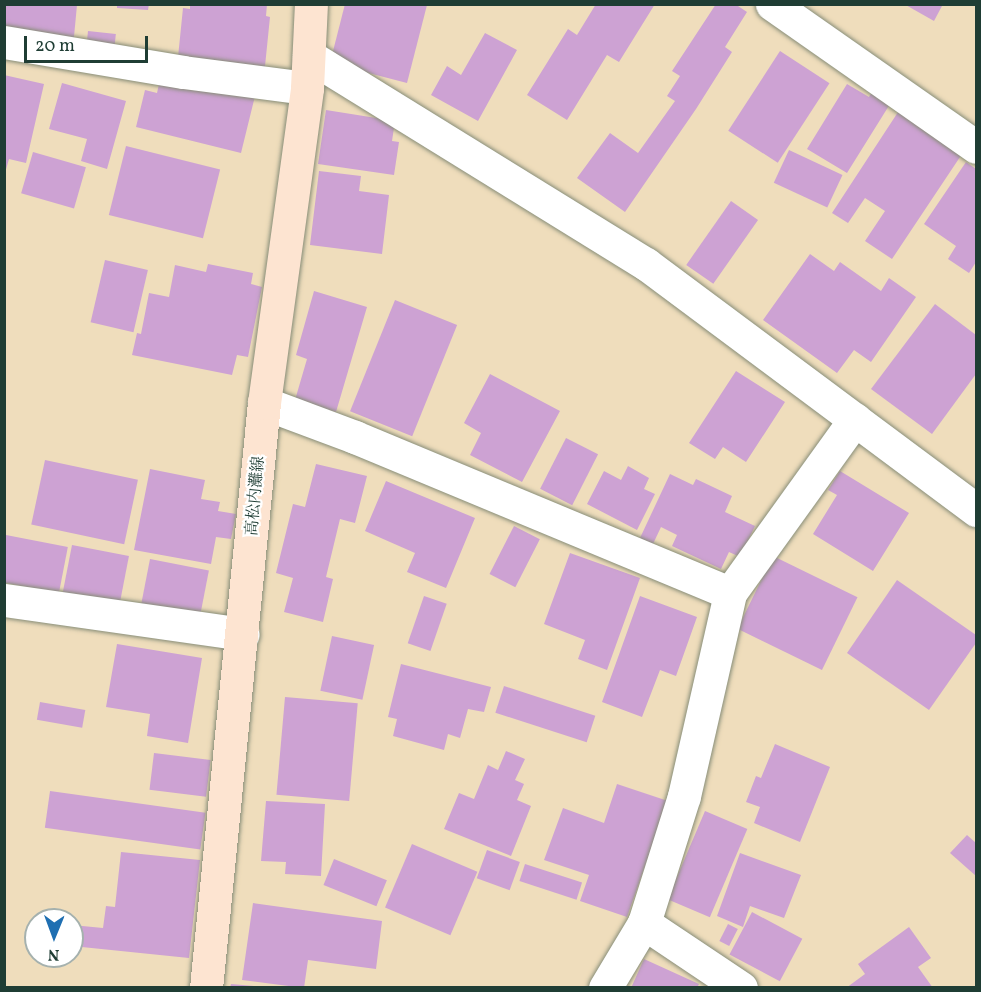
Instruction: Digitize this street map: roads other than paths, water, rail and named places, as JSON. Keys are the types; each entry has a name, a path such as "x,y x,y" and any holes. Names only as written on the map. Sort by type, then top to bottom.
{"main road":[{"name":"高松内灘線","path":"206,987 243,634 264,403 308,72 311,4"}],"street":[{"path":"772,4 976,147"},
{"path":"4,42 183,72 308,72 646,264 976,510"},
{"path":"264,403 355,437 730,593"},
{"path":"605,987 644,923 684,796 730,593 855,419"},
{"path":"4,600 243,634"},
{"path":"644,923 741,987"}]}
